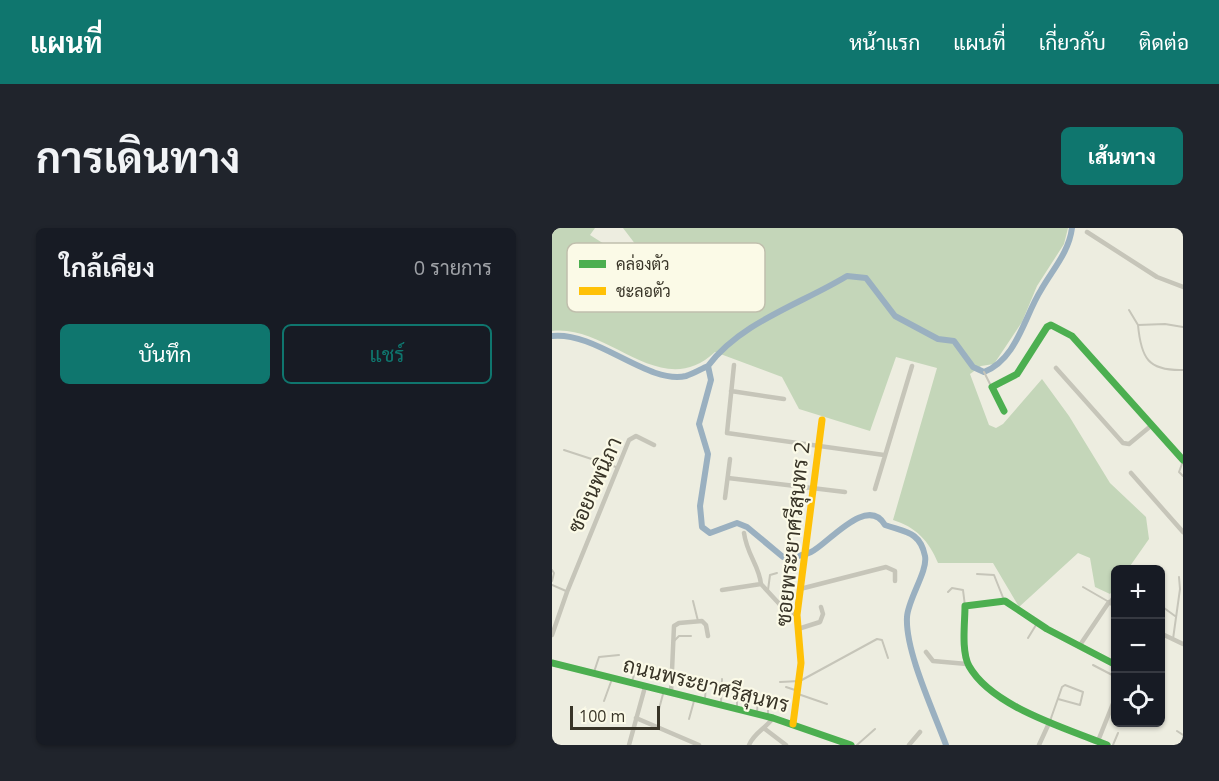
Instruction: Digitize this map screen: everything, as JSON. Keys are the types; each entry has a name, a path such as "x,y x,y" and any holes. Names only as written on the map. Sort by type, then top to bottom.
{"street":[{"path":"1087,232 1157,278 1183,287"},
{"path":"1004,411 992,387 1017,374 1047,327 1051,325 1072,336 1183,460"},
{"path":"734,365 727,434 884,455"},
{"path":"875,489 912,366"},
{"path":"1056,368 1124,443 1129,444 1152,425"},
{"path":"731,391 784,399"},
{"name":"ซอยพระยาศรีสุนทร 2","path":"793,724 800,681 797,615 822,420"},
{"name":"ซอยนพนิภา","path":"552,635 616,467 632,437 654,445"},
{"path":"725,498 730,459"},
{"path":"1131,473 1183,532"},
{"path":"728,478 845,492"},
{"path":"744,533 748,554 759,571 762,584 784,609 797,615"},
{"path":"800,589 886,567 895,571 896,580"},
{"path":"722,590 762,584"},
{"path":"1106,745 1050,721 999,695 978,678 967,664 965,606 1005,601 1037,623 1111,662"},
{"path":"1080,645 1109,602"},
{"path":"798,629 820,622 823,614 821,607"},
{"path":"667,692 674,626 679,623 705,622 708,636"},
{"path":"1165,635 1183,644"},
{"path":"926,652 933,661 967,664"},
{"path":"552,672 553,663"},
{"name":"ถนนพระยาศรีสุนทร","path":"553,663 593,675 771,717 851,745"},
{"path":"629,745 645,687"},
{"path":"1098,741 1111,708"},
{"path":"749,745 754,735 765,729 771,717"},
{"path":"636,718 699,745"},
{"path":"1039,745 1050,721"},
{"path":"765,729 786,745"},
{"path":"909,745 920,732"}],"lane":[{"path":"1129,310 1138,325 1142,349 1156,368 1183,370"},
{"path":"1138,325 1165,324 1183,327"},
{"path":"984,372 992,387"},
{"path":"564,450 616,467"},
{"path":"1183,460 1179,472 1183,476"},
{"path":"552,570 554,573 552,581"},
{"path":"768,590 770,575 777,573"},
{"path":"977,574 994,575 1005,601"},
{"path":"1173,639 1180,589 1179,577"},
{"path":"552,585 567,592"},
{"path":"1083,587 1109,602 1111,599"},
{"path":"948,592 952,588 963,590 966,594 965,606"},
{"path":"693,602 698,621"},
{"path":"1165,608 1175,616"},
{"path":"1028,638 1037,623"},
{"path":"672,643 679,636 691,636"},
{"path":"780,682 800,681 877,639 882,640 888,658"},
{"path":"593,675 597,658 620,655"},
{"path":"632,684 638,664"},
{"path":"1093,666 1111,675"},
{"path":"604,701 612,679"},
{"path":"721,705 722,679"},
{"path":"737,682 737,709"},
{"path":"1050,721 1058,699 1065,685 1083,692 1078,705 1058,699"},
{"path":"705,701 706,686"},
{"path":"786,687 827,704"},
{"path":"659,709 667,692"},
{"path":"689,719 695,699"},
{"path":"757,714 758,700"},
{"path":"768,701 771,717"},
{"path":"857,745 875,729"},
{"path":"1177,731 1183,735"},
{"path":"1113,745 1118,733"}],"green space":[{"path":"552,228 595,228 590,235 603,243 567,243 567,312 765,312 765,243 634,243 623,228 1068,228 1064,244 1037,286 1022,322 994,364 981,366 970,374 989,425 996,428 1003,424 1042,379 1069,416 1110,483 1146,517 1149,539 1131,565 1111,565 1110,594 1095,587 1090,558 1078,553 1019,607 993,563 938,563 921,536 893,520 937,368 896,357 870,431 799,409 782,377 715,352 695,365 675,369 655,366 594,338 573,332 552,331"}],"waterway":[{"path":"946,745 915,664 908,631 908,610 925,562 923,548 915,537 905,531 885,525 877,517 868,515 847,524 811,552 783,557 747,527 737,523 710,533 702,527 700,506 708,454 699,424 711,380 708,366 737,337 847,276 866,278 895,316 938,339 954,341 973,367 984,372 1004,358 1012,347 1035,301 1064,253 1072,228"},
{"path":"552,336 586,341 655,373 671,377 686,376 708,366"}],"traffic: fast":[{"path":"1004,411 992,387 1017,374 1047,327 1051,325 1072,336 1183,460"},
{"path":"1107,745 1031,715 994,693 980,680 969,666 965,653 965,606 1005,601 1047,629 1111,662"},
{"path":"552,663 773,718 851,745"}],"traffic: slow":[{"path":"793,724 801,663 797,615 822,420"}]}
